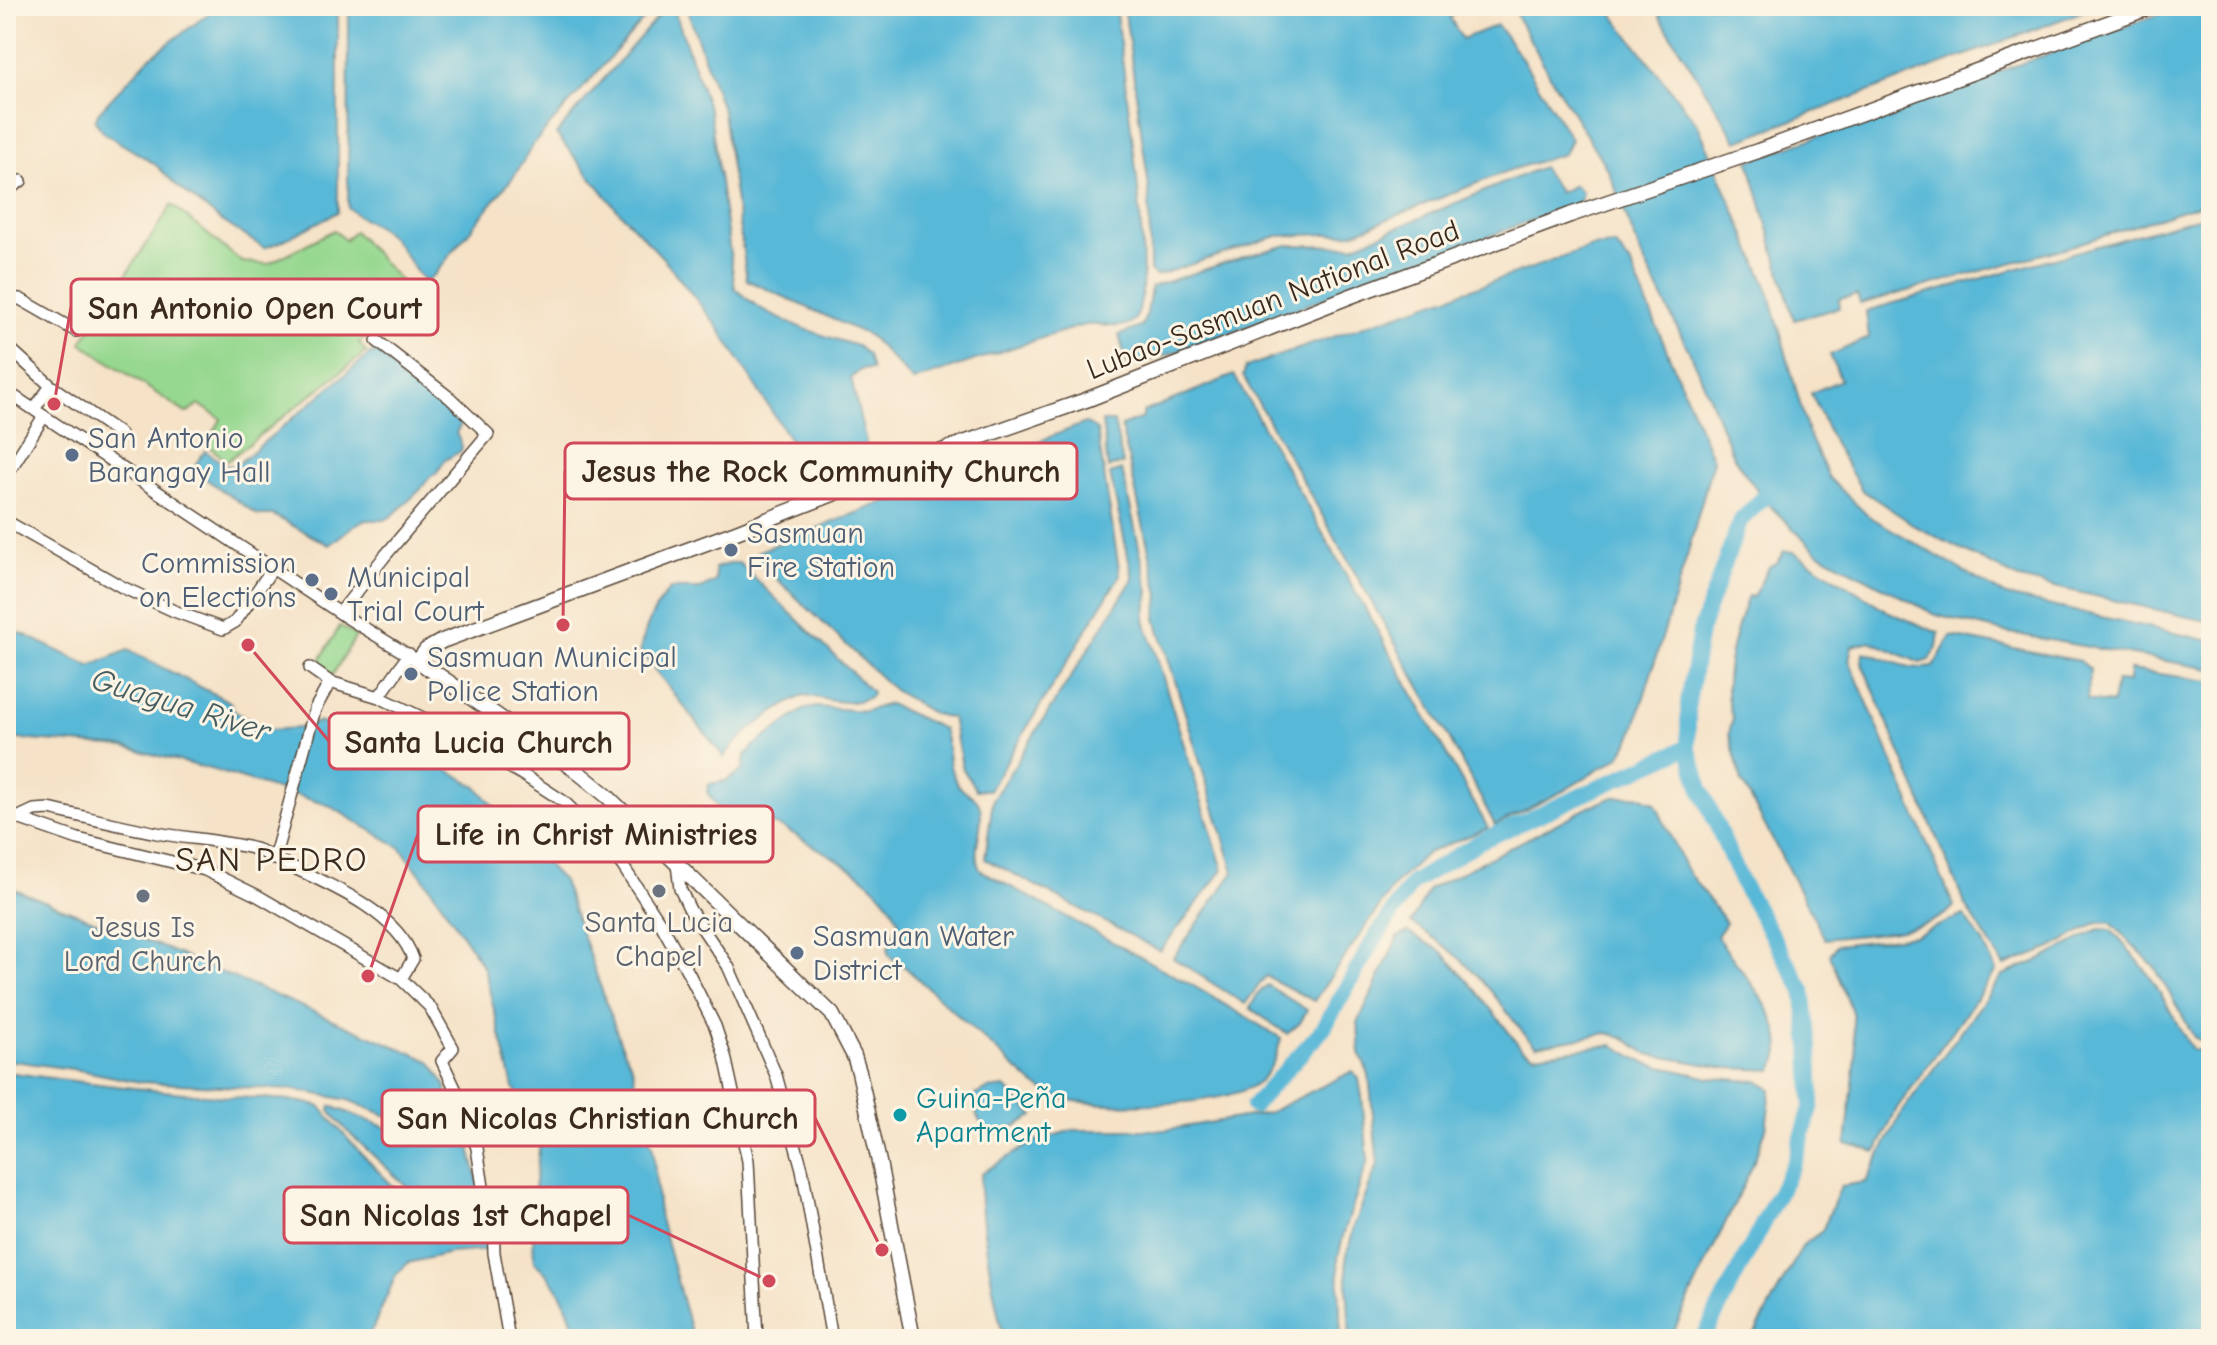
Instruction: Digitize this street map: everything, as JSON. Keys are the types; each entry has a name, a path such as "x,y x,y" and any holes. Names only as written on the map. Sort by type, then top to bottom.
{"main road":[{"name":"Lubao-Sasmuan National Road","path":"414,658 457,635 1086,400 1336,301 2154,6"},
{"path":"414,658 573,768 607,796 832,1014 854,1056 879,1162 913,1339"}],"street":[{"path":"6,191 21,181"},
{"path":"6,298 20,299 76,331"},
{"path":"340,613 488,434 450,398 377,341"},
{"path":"6,345 51,386 120,434"},
{"path":"6,476 51,386"},
{"path":"6,391 340,613 414,658 379,697"},
{"path":"6,521 122,587 223,629 235,622 273,568"},
{"path":"310,668 330,682 379,697 470,743 563,801 604,842 661,924 715,1026 733,1086 748,1161 757,1339"},
{"path":"274,859 312,720 330,682"},
{"path":"12,816 49,809 159,833 211,839 254,849 321,880 359,903 397,932 413,959 401,979"},
{"path":"12,816 78,839 205,870 258,896 401,979 430,1007 453,1048 442,1061 462,1103 477,1148 484,1193 493,1216 494,1253 509,1339"},
{"path":"677,864 680,889 690,910 728,966 776,1075 802,1169 832,1339"}],"green space":[{"path":"172,205 242,262 268,264 334,230 345,240 354,231 415,297 359,343 366,352 227,461 207,445 221,419 200,405 186,413 81,343"},
{"path":"340,626 356,636 332,676 316,667"}],"water":[{"path":"219,6 338,6 338,212 264,248 219,219 155,164 104,133 95,121 98,113 149,58"},
{"path":"349,6 652,6 646,17 535,142 514,176 425,282 391,238 348,207"},
{"path":"667,6 674,9 710,113 735,288 776,317 857,346 868,355 872,370 862,369 851,378 868,452 843,467 814,473 718,327 556,134"},
{"path":"686,6 1115,6 1141,222 1141,301 1134,320 1123,326 1081,326 913,381 870,336 747,280 723,112"},
{"path":"1124,6 1454,6 1457,11 1450,18 1462,39 1497,25 1521,57 1571,139 1564,154 1510,170 1353,233 1277,236 1156,276 1150,271 1149,188"},
{"path":"1511,6 1606,6 1698,125 1769,291 1808,433 1829,478 1867,515 2006,596 2211,641 2211,669 2004,632 1936,615 1818,553 1764,500 1733,456 1697,367 1642,257 1609,172"},
{"path":"1653,6 2097,6 1737,141"},
{"path":"2182,6 2211,6 2211,201 2065,248 1860,304 1857,295 1839,299 1839,308 1794,320 1749,161"},
{"path":"1542,167 1560,193 1574,185 1582,192 1580,202 1208,342 1128,367 1119,335 1141,327 1147,314 1151,287 1288,245 1353,246"},
{"path":"2211,214 2211,622 2019,579 1917,527 1862,490 1834,444 1811,393 1841,380 1830,355 1869,338 1866,311"},
{"path":"1615,245 1630,263 1713,460 1632,736 1619,757 1565,790 1495,825 1449,738 1243,376 1246,367 1592,247"},
{"path":"370,354 386,354 463,420 456,433 461,451 445,460 437,473 393,515 385,520 366,520 354,525 329,545 273,515 258,515 197,473 195,465 205,451 228,467 239,463"},
{"path":"1234,375 1488,828 1427,853 1396,883 1314,1001 1266,976 1245,1004 1173,958 1234,872 1156,619 1159,595 1121,426 1143,418 1143,412"},
{"path":"1102,422 1114,422 1123,464 1108,468"},
{"path":"1085,423 1097,430 1120,575 989,790 976,790 963,769 952,718 934,714 894,690 758,561 757,552"},
{"path":"1122,470 1149,591 1145,620 1223,870 1160,951 985,859 993,799 1133,579 1110,474"},
{"path":"1784,551 1794,552 1889,612 1939,633 1937,647 1930,660 1920,663 1870,641 1852,646 1849,660 1954,906 1929,922 1894,931 1825,939 1742,782 1729,733 1733,718 1727,690 1730,657 1748,596 1753,597 1769,567 1777,562"},
{"path":"739,563 872,692 863,700 846,702 804,695 761,722 724,757 640,651 651,618 670,589 701,589 716,581 715,568"},
{"name":"Guagua River","path":"21,633 90,666 128,650 230,702 234,711 268,730 299,728 318,722 404,744 477,787 563,881 621,1044 633,1069 640,1110 653,1149 659,1215 693,1339 577,1339 562,1297 550,1278 534,1262 532,1205 542,1127 513,1087 484,968 401,848 328,805 214,770 124,747 6,738 6,636"},
{"path":"1951,636 2080,661 2090,669 2087,700 2112,704 2116,681 2129,682 2130,670 2211,681 2211,1045 2195,1038 2154,966 2111,923 2098,922 2051,948 2004,966 1965,904 1862,663 1863,652 1906,666 1933,667"},
{"path":"889,704 943,729 954,778 980,807 976,854 980,870 1192,985 1281,1038 1272,1064 1260,1081 1238,1092 1215,1098 1160,1104 1079,1102 1050,1094 1033,1084 905,967 889,956 888,948 899,922 873,885 848,866 783,828 765,824 738,828 727,821 707,792 709,784 725,781 743,770 745,756 754,746 803,710 816,707 865,711"},
{"path":"1639,796 1655,803 1686,869 1726,923 1717,936 1775,1023 1779,1052 1773,1070 1726,1068 1647,1054 1623,1037 1607,1033 1536,1046 1468,965 1411,923 1429,889 1589,807 1614,797"},
{"path":"6,886 152,943 430,1061 445,1084 449,1101 390,1117 348,1100 296,1090 140,1082 6,1060"},
{"path":"1964,915 1983,943 1996,971 1897,1108 1876,1152 1846,1144 1856,1056 1852,1012 1830,955 1837,945 1914,936"},
{"path":"2099,929 2111,930 2142,966 2192,1049 2211,1053 2211,1339 2086,1339 2063,1330 2045,1339 1752,1339 1803,1245 1822,1231 1841,1186 1866,1182 1903,1110 2003,975 2042,959"},
{"path":"1408,932 1442,952 1522,1049 1534,1055 1613,1045 1645,1063 1710,1078 1757,1081 1771,1089 1766,1129 1751,1169 1670,1339 1350,1339 1346,1259 1354,1226 1378,1164 1369,1075 1360,1053 1358,1023 1398,937"},
{"path":"1267,985 1307,1010 1300,1023 1287,1034 1250,1008"},
{"path":"1353,1071 1359,1079 1368,1160 1338,1258 1341,1339 1004,1339 984,1227 980,1185 982,1173 1035,1141 1073,1130 1165,1130 1268,1113"},
{"path":"6,1072 164,1091 284,1100 321,1107 383,1176 422,1213 450,1231 487,1230 490,1250 450,1253 408,1263 396,1275 368,1339 6,1339"},
{"path":"1005,1087 1034,1116 1006,1131 989,1134 977,1116 975,1095 988,1089"},
{"path":"331,1106 387,1128 412,1126 459,1111 480,1191 471,1218 455,1224 444,1221 347,1131 330,1111"}],"waterway":[{"path":"1703,1339 1794,1163 1812,1105 1810,1046 1803,990 1742,883 1701,789 1688,747 1688,703 1700,631 1740,521 1776,485"},
{"path":"1253,1106 1323,1029 1372,943 1412,883 1479,842 1688,747"}],"place":[{"name":"San Antonio Open Court","path":"54,404"},
{"name":"San Antonio Barangay Hall","path":"72,455"},
{"name":"Sasmuan Fire Station","path":"731,550"},
{"name":"Commission on Elections","path":"312,580"},
{"name":"Municipal Trial Court","path":"331,594"},
{"name":"Jesus the Rock Community Church","path":"563,625"},
{"name":"Santa Lucia Church","path":"248,645"},
{"name":"Sasmuan Municipal Police Station","path":"411,674"},
{"name":"Santa Lucia Chapel","path":"659,891"},
{"name":"Jesus Is Lord Church","path":"143,896"},
{"name":"Sasmuan Water District","path":"797,953"},
{"name":"Life in Christ Ministries","path":"368,976"},
{"name":"Guina-Peña Apartment","path":"900,1115"},
{"name":"San Nicolas Christian Church","path":"882,1250"},
{"name":"San Nicolas 1st Chapel","path":"769,1281"}],"district":[{"name":"SAN PEDRO","path":"272,860"}]}
